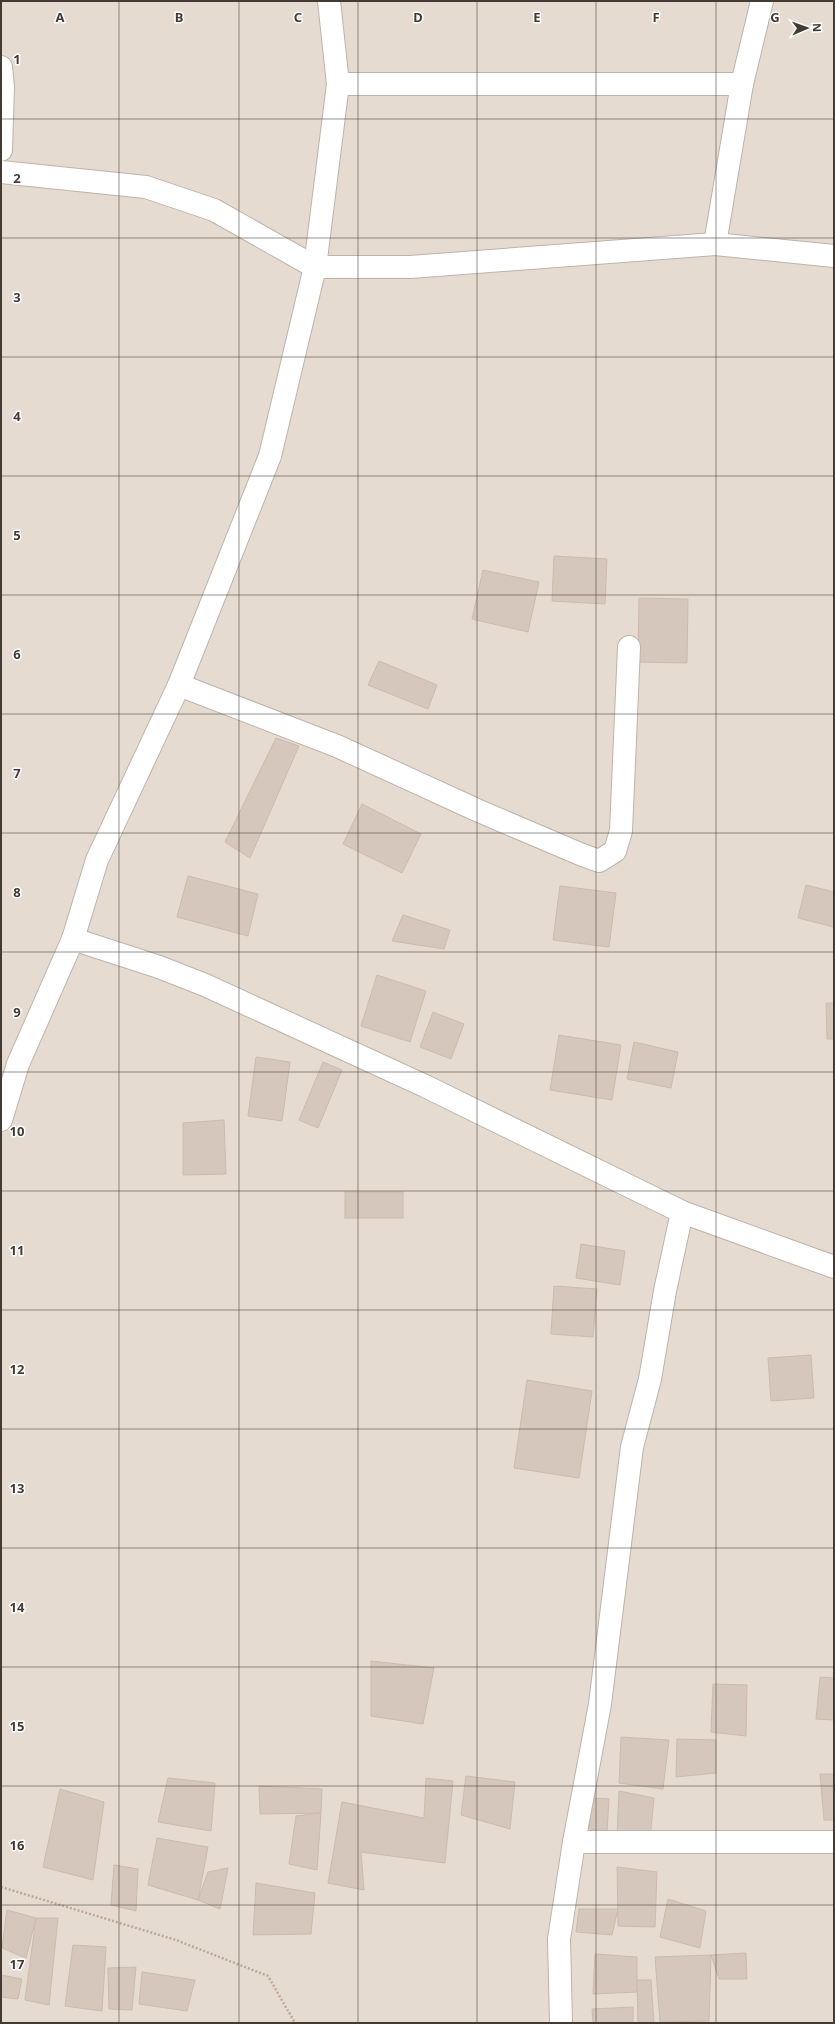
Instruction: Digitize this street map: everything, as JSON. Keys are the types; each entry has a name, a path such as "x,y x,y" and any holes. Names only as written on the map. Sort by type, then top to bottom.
{"street":[{"path":"1,1120 9,1061 73,939 97,860 179,685 270,456 315,267 338,84 329,1"},
{"path":"715,244 742,84 762,1"},
{"path":"1,67 3,87 1,150"},
{"path":"338,84 742,84"},
{"path":"1,172 146,187 214,210 315,267 410,267 715,244 834,256"},
{"path":"179,685 337,746 479,811 599,861 615,851 621,831 629,647"},
{"path":"73,939 159,967 256,1008 425,1086 682,1212 834,1267"},
{"path":"560,2023 560,1939 574,1842 600,1704 632,1447 650,1378 665,1292 682,1212"},
{"path":"574,1842 834,1842"}],"path":[{"path":"1,1887 176,1940 268,1976 295,2023"}],"shaded area":[{"path":"1,1 834,1 834,2023 1,2023"}],"building":[{"path":"554,556 607,559 605,604 552,601"},
{"path":"483,570 539,582 528,632 472,619"},
{"path":"639,598 688,599 687,663 638,662"},
{"path":"379,661 437,685 428,709 368,685"},
{"path":"276,738 299,746 250,858 225,842"},
{"path":"362,804 421,834 402,873 343,844"},
{"path":"188,876 258,894 248,936 177,917"},
{"path":"806,885 834,892 834,927 798,918"},
{"path":"560,886 616,893 609,947 553,940"},
{"path":"403,915 450,930 444,949 392,941"},
{"path":"377,975 426,991 410,1042 361,1026"},
{"path":"826,1003 834,1003 834,1039 827,1039"},
{"path":"433,1012 464,1024 451,1059 420,1047"},
{"path":"559,1035 621,1045 612,1100 550,1090"},
{"path":"634,1042 678,1052 671,1088 627,1079"},
{"path":"256,1057 290,1062 282,1121 248,1116"},
{"path":"323,1062 342,1070 318,1128 299,1120"},
{"path":"224,1120 226,1174 183,1175 183,1123"},
{"path":"345,1192 403,1192 403,1218 345,1218"},
{"path":"581,1244 625,1251 620,1285 576,1278"},
{"path":"554,1286 597,1289 593,1337 551,1334"},
{"path":"811,1355 814,1398 771,1401 768,1358"},
{"path":"527,1380 592,1391 579,1478 514,1468"},
{"path":"371,1661 434,1668 423,1724 371,1716"},
{"path":"820,1677 834,1678 834,1720 816,1719"},
{"path":"713,1684 747,1685 746,1736 711,1732"},
{"path":"621,1737 669,1740 663,1789 619,1783"},
{"path":"677,1739 716,1740 716,1773 676,1777"},
{"path":"820,1774 834,1774 834,1820 824,1820"},
{"path":"466,1776 515,1782 510,1829 461,1815"},
{"path":"168,1778 215,1783 211,1831 158,1822"},
{"path":"426,1778 453,1781 445,1863 361,1852 364,1890 328,1883 342,1802 424,1818"},
{"path":"259,1786 322,1789 321,1813 260,1814"},
{"path":"60,1789 104,1802 93,1880 43,1867"},
{"path":"619,1791 654,1798 650,1838 617,1836"},
{"path":"592,1798 609,1799 607,1831 589,1829"},
{"path":"321,1813 317,1870 289,1864 296,1816"},
{"path":"157,1838 208,1847 198,1900 148,1885"},
{"path":"114,1865 138,1869 136,1911 111,1905"},
{"path":"617,1867 657,1872 655,1927 618,1926"},
{"path":"228,1868 220,1909 198,1900 208,1872"},
{"path":"256,1883 315,1893 311,1934 253,1935"},
{"path":"668,1899 706,1911 700,1948 660,1937"},
{"path":"579,1909 618,1909 612,1935 576,1932"},
{"path":"7,1910 36,1918 26,1958 2,1948"},
{"path":"36,1918 58,1918 49,2005 25,2000"},
{"path":"73,1945 106,1947 102,2011 65,2006"},
{"path":"746,1953 747,1979 719,1979 711,1955"},
{"path":"595,1954 637,1957 637,1992 593,1994"},
{"path":"711,1955 709,2021 660,2022 655,1957"},
{"path":"136,1967 132,2010 109,2009 108,1968"},
{"path":"142,1972 195,1980 187,2011 139,2004"},
{"path":"1,1975 22,1979 18,1999 1,1997"},
{"path":"637,1980 651,1980 654,2023 638,2023"},
{"path":"633,2007 633,2023 593,2023 592,2009"}]}
